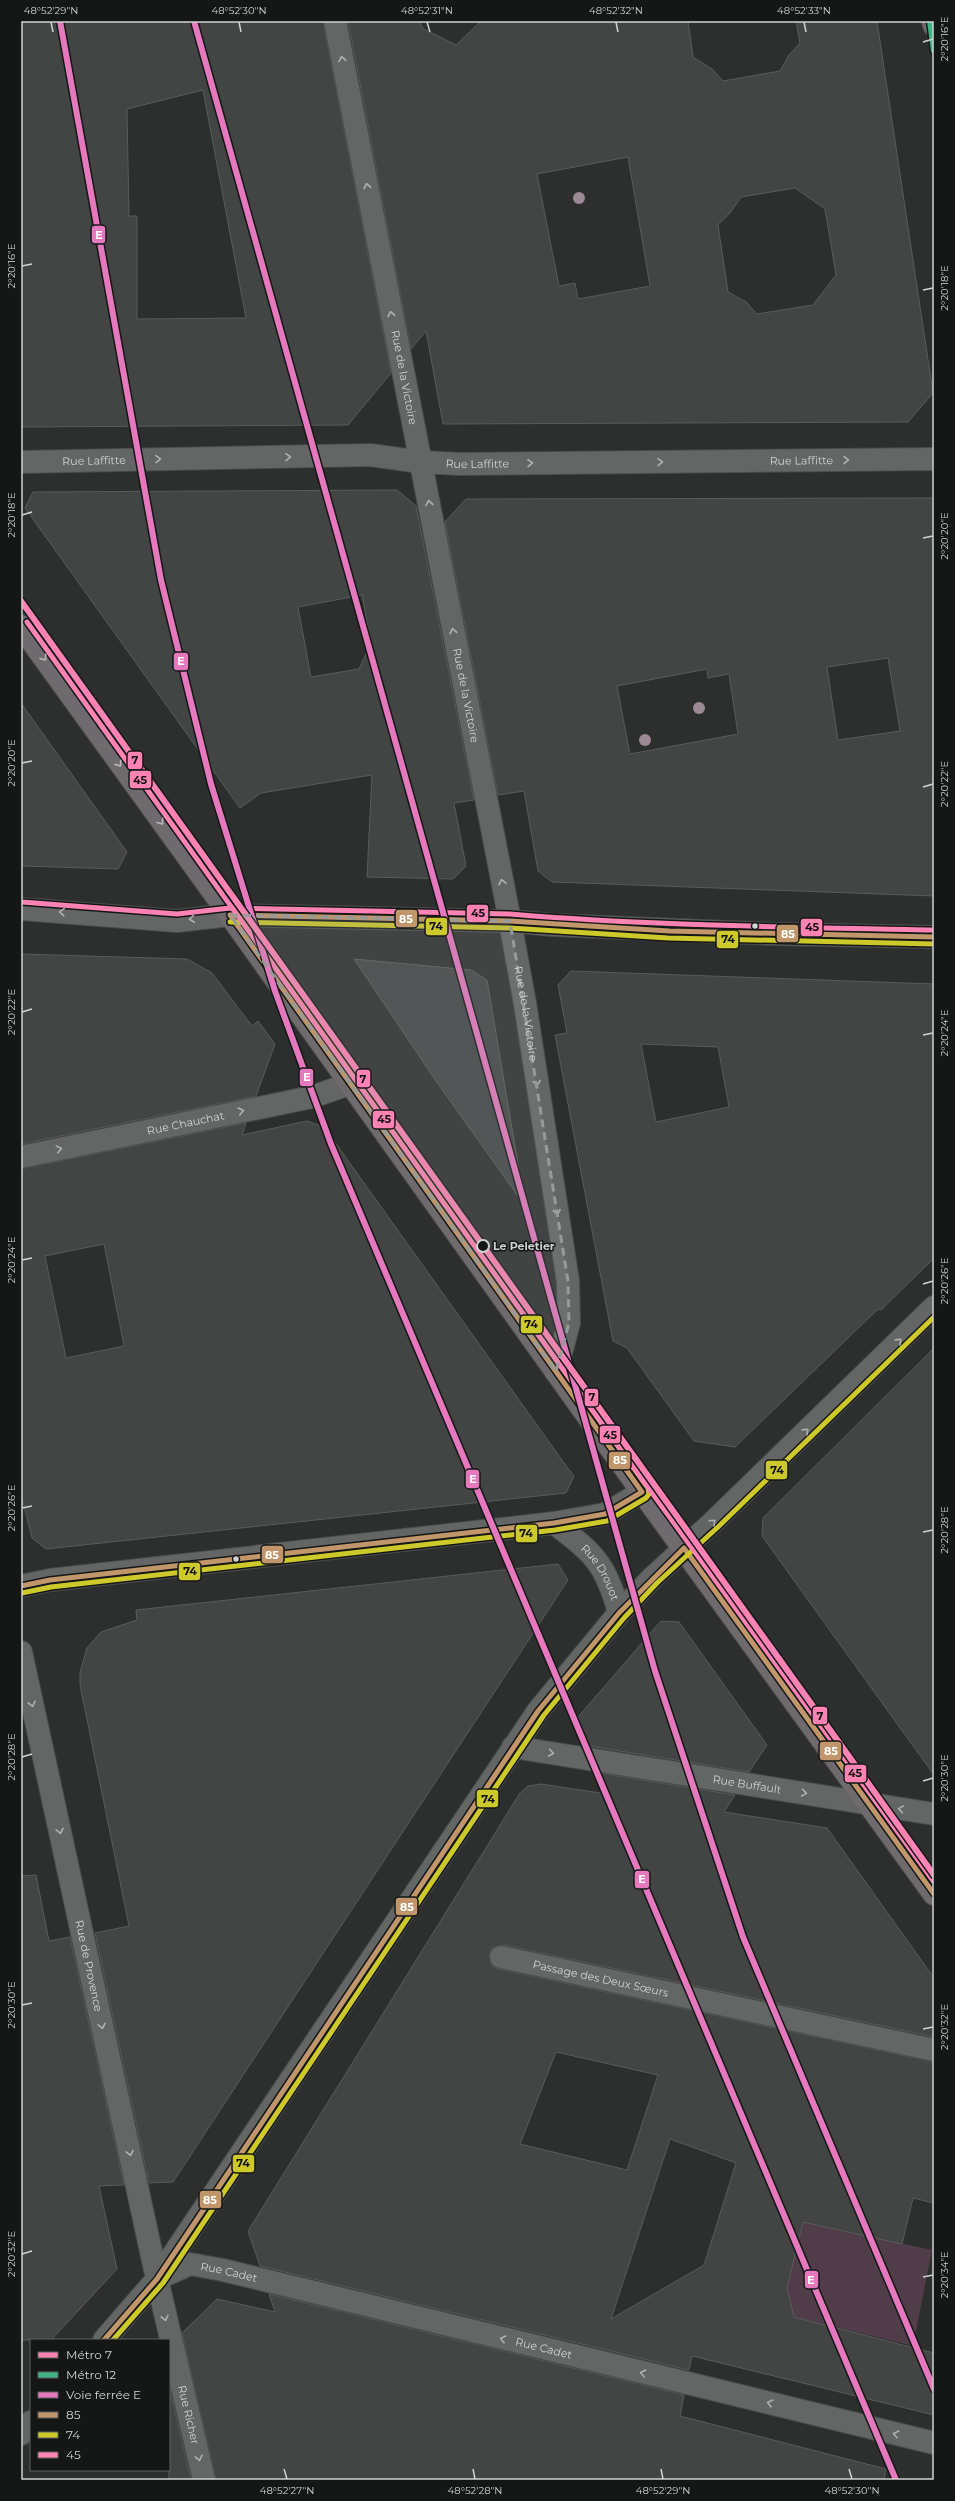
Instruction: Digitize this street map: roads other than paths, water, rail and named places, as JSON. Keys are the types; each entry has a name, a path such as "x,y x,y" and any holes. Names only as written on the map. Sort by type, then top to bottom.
{"main road":[{"path":"933,21 934,25"},
{"path":"21,626 230,915 349,1084 642,1492 934,1894"}],"street":[{"name":"Rue de la Victoire","path":"335,21 525,1003 568,1281 570,1323 556,1372"},
{"name":"Rue Laffitte","path":"21,462 370,455 421,462 460,464 934,459"},
{"path":"21,909 177,921 230,915 510,921 561,925 774,934 934,937"},
{"name":"Rue Chauchat","path":"21,1157 312,1097 349,1084"},
{"path":"105,2339 156,2280 538,1711 619,1613 684,1548 934,1307"},
{"path":"21,1586 50,1580 554,1523 605,1514 642,1492"},
{"name":"Rue Drouot","path":"554,1523 589,1549 602,1568 612,1588 619,1613"},
{"name":"Rue de Provence","path":"21,1652 156,2280"},
{"name":"Rue Buffault","path":"513,1747 934,1814"},
{"name":"Passage des Deux Sœurs","path":"501,1957 934,2050"},
{"name":"Rue Cadet","path":"156,2280 190,2264 223,2270 934,2443"},
{"name":"Rue Richer","path":"156,2280 204,2480"},
{"path":"21,2434 30,2423"}],"metro line":[{"name":"12","path":"930,21 934,51"},
{"name":"7","path":"21,601 934,1875"}],"rail line":[{"name":"E","path":"60,21 161,580 211,784 275,991 331,1144 896,2480"},
{"name":"E","path":"194,21 655,1671 743,1937 934,2389"}],"place":[{"name":"Le Peletier","path":"483,1246"}]}
